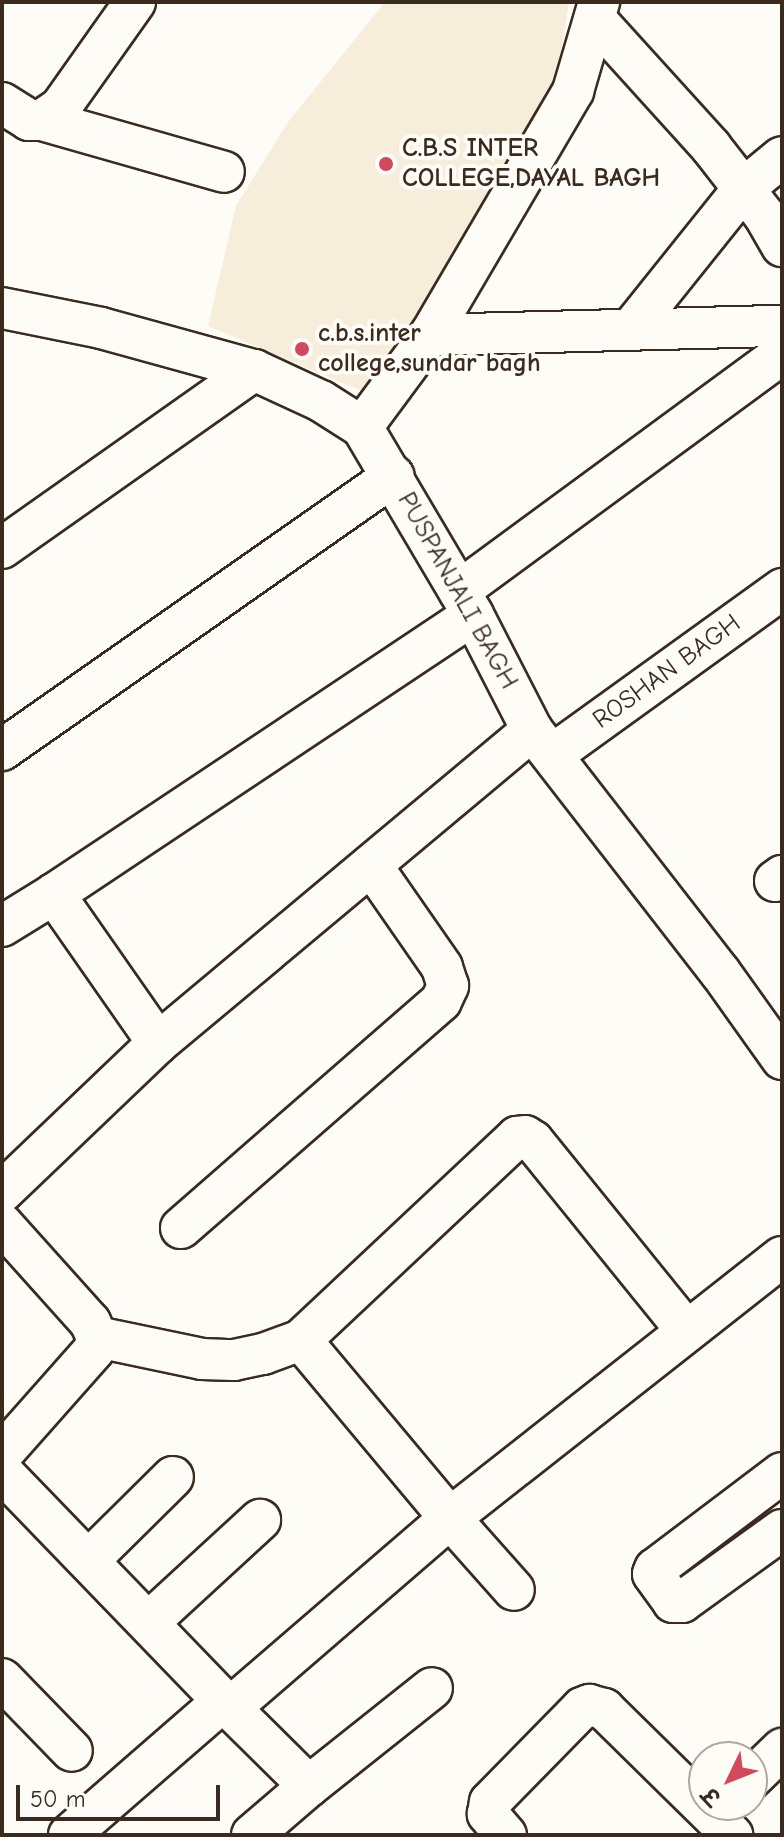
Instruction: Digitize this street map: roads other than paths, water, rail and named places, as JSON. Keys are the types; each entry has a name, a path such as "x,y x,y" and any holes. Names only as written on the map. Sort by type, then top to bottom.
{"street":[{"path":"42,120 60,108 135,2"},
{"path":"597,11 711,147 782,246"},
{"path":"362,427 430,335 573,91 597,11"},
{"path":"2,103 29,120 42,120 224,172"},
{"path":"631,329 743,189 782,157"},
{"name":"PUSPANJALI BAGH","path":"2,308 101,328 254,370 321,401 362,427 394,476 542,742 720,972 782,1059"},
{"path":"430,335 782,326"},
{"path":"2,926 54,894 466,603 782,354"},
{"path":"2,548 254,370"},
{"path":"2,750 394,476"},
{"name":"ROSHAN BAGH","path":"3,1198 158,1043 371,865 542,742 782,589"},
{"path":"181,1228 441,1001 448,986 442,967 371,865"},
{"path":"54,894 158,1043"},
{"path":"97,1337 202,1359 234,1360 263,1354 301,1340 517,1137 525,1136 533,1141 686,1330"},
{"path":"2,1454 94,1350 97,1337 90,1322 3,1198"},
{"path":"69,1835 450,1518 782,1257"},
{"path":"301,1340 514,1590"},
{"path":"2,1472 226,1705 309,1786"},
{"path":"782,1473 655,1569 653,1574 673,1602 682,1602 782,1530"},
{"path":"89,1560 173,1477"},
{"path":"149,1622 260,1520"},
{"path":"2,1679 72,1751"},
{"path":"252,1835 432,1688"},
{"path":"506,1835 488,1814 490,1802 582,1708 589,1705 604,1709 688,1786"}],"place":[{"name":"C.B.S INTER COLLEGE,DAYAL BAGH","path":"386,164"},
{"name":"c.b.s.inter college,sundar bagh","path":"302,349"}]}
